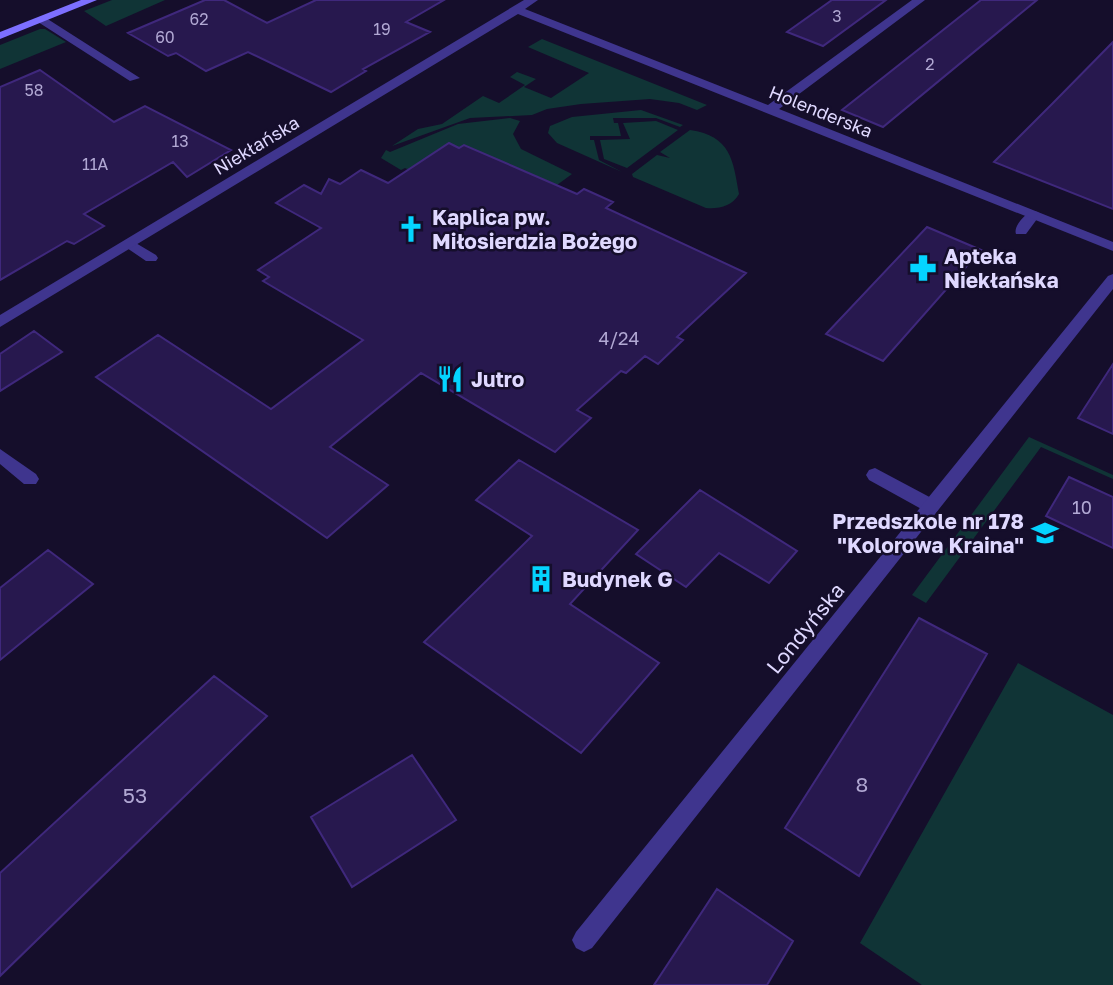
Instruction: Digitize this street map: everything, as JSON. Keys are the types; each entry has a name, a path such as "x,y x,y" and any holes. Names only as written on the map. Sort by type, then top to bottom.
{"street":[{"path":"0,36 91,0"},
{"name":"Niekłańska","path":"0,322 532,0"},
{"path":"771,109 919,0"},
{"name":"Holenderska","path":"516,9 1113,247"},
{"path":"42,20 134,78"},
{"path":"1021,231 1034,215"},
{"path":"130,243 151,258"},
{"name":"Londyńska","path":"584,940 1113,279"},
{"path":"0,455 30,479"},
{"path":"875,475 932,506"}],"green space":[{"path":"112,0 165,0 106,26 84,11"},
{"path":"45,29 66,42 0,69 0,45"},
{"path":"542,39 707,105 697,110 679,103 650,99 581,104 547,109 532,115 470,118 392,146 418,129 442,124 483,96 499,103 525,85 510,77 517,72 536,79 524,87 551,98 589,73 528,47"},
{"path":"641,110 683,125 680,127 656,118 613,118 614,123 618,123 621,136 590,136 590,140 594,140 599,160 622,172 557,143 548,133 550,126 572,117"},
{"path":"510,118 520,121 513,134 521,149 572,174 557,185 464,145 459,148 449,143 423,160 434,182 405,168 401,170 381,158 386,150 390,152 458,124"},
{"path":"656,121 678,130 627,168 604,159 600,140 630,139 623,123"},
{"path":"690,130 714,138 728,152 735,170 739,194 729,204 706,208 633,177 632,174 657,155 670,158 660,152"},
{"path":"1029,437 1113,475 1113,479 1041,447 926,603 912,595"},
{"path":"1018,663 1113,715 1113,985 922,985 860,943"}],"building":[{"path":"205,0 224,0 267,23 316,0 444,0 406,22 430,32 363,69 366,71 331,92 248,52 206,71 176,53 168,56 128,33"},
{"path":"832,0 886,0 823,46 787,32"},
{"path":"981,0 1037,0 883,127 842,110"},
{"path":"1113,42 1113,209 994,162 1053,103"},
{"path":"40,70 114,122 145,106 231,150 187,177 173,162 84,214 104,226 74,244 67,241 0,280 0,87"},
{"path":"449,143 459,148 464,145 577,194 584,189 613,202 606,208 746,273 677,337 683,340 658,364 645,356 626,373 621,371 577,410 591,418 555,452 421,373 330,447 388,485 327,538 96,377 158,335 271,409 363,340 263,281 269,277 258,270 321,228 276,203 304,185 321,194 329,179 340,184 361,170 388,183"},
{"path":"927,227 981,250 883,361 826,334"},
{"path":"34,331 62,352 0,391 0,354"},
{"path":"1113,364 1113,434 1078,418"},
{"name":"Budynek G","path":"519,460 638,530 570,604 659,663 581,753 424,642 532,536 476,500"},
{"path":"1069,477 1113,497 1113,548 1046,516"},
{"path":"700,490 797,551 769,583 719,553 686,587 636,554"},
{"path":"48,550 93,584 0,660 0,588"},
{"path":"919,618 987,654 859,876 785,828"},
{"path":"214,676 267,716 0,976 0,873"},
{"path":"412,755 456,820 352,887 311,817"},
{"path":"717,889 793,941 767,985 654,985"}],"place":[{"name":"Kaplica pw. Miłosierdzia Bożego","path":"411,229"},
{"name":"Apteka Niekłańska","path":"923,268"},
{"name":"Jutro","path":"450,379"},
{"name":"Przedszkole nr 178 \"Kolorowa Kraina\"","path":"1045,533"},
{"name":"Budynek G","path":"541,579"}]}
